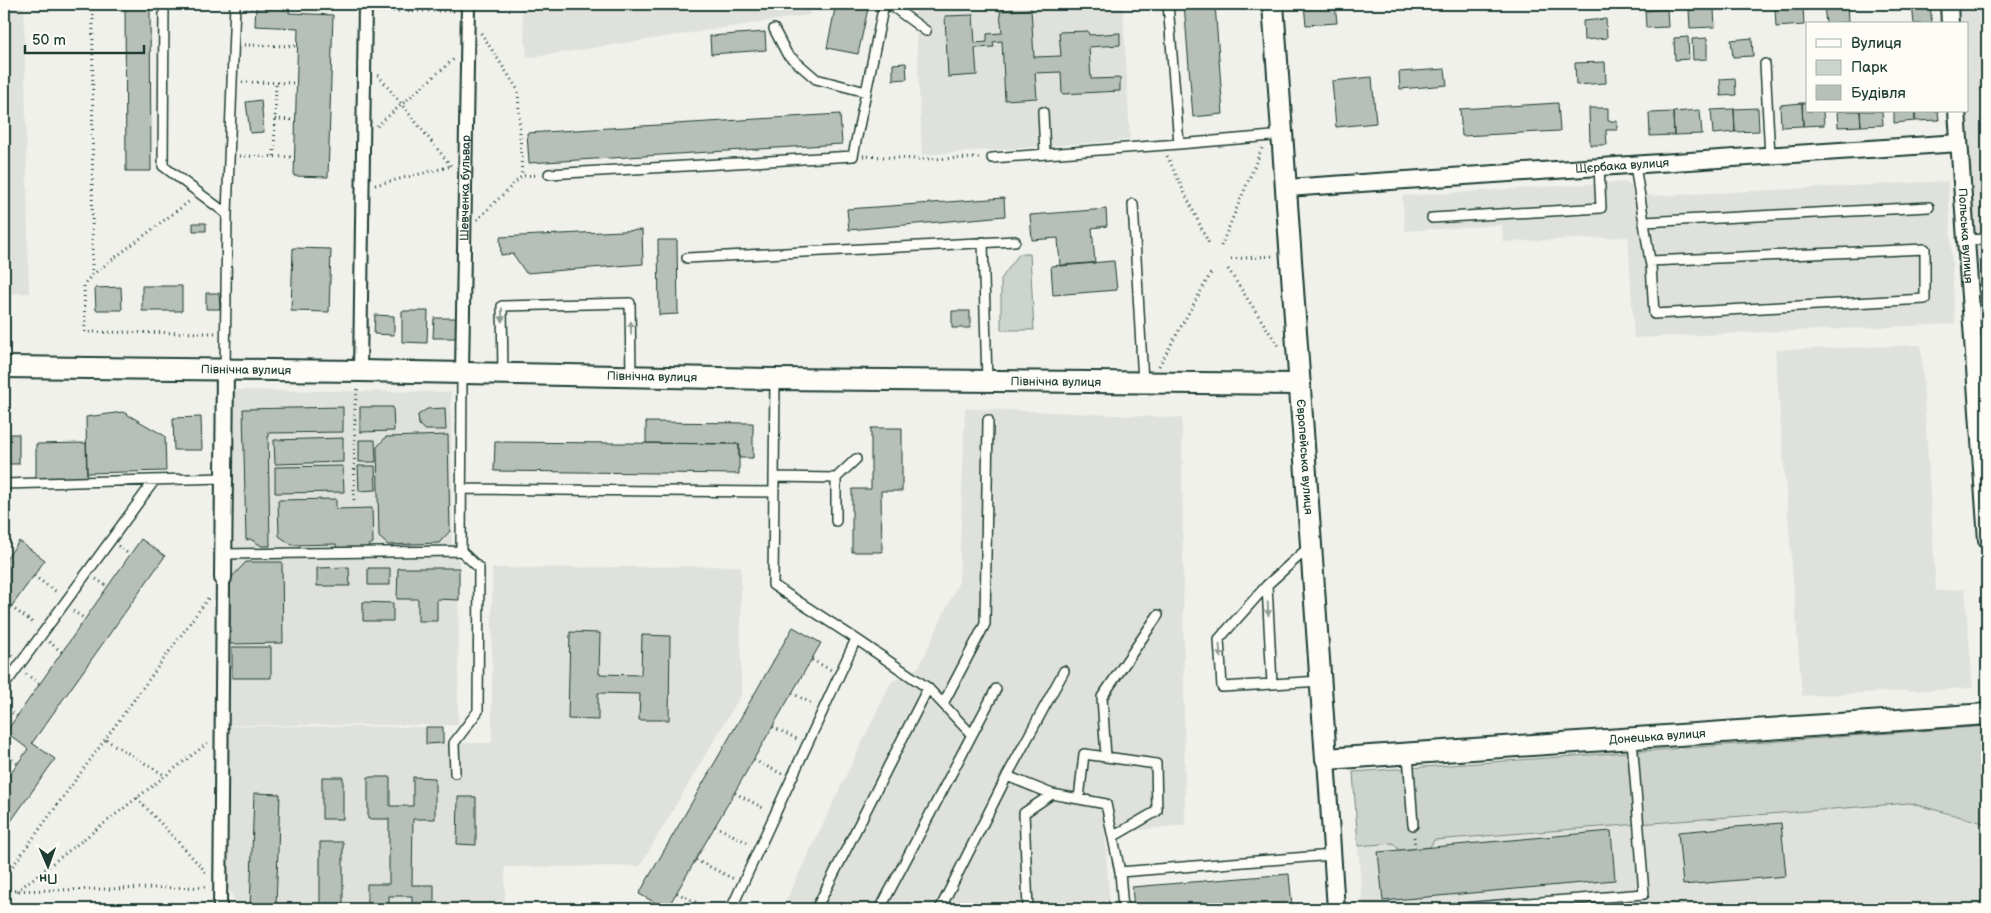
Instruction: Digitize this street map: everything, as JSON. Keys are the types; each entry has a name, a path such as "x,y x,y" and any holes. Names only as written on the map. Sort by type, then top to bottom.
{"street":[{"name":"Європейська вулиця","path":"1274,4 1275,135 1286,188 1336,909"},
{"path":"1949,4 1950,22"},
{"path":"360,371 365,7"},
{"name":"Шевченка бульвар","path":"462,373 468,8"},
{"name":"Польська вулиця","path":"1957,112 1987,540"},
{"name":"Щєрбака вулиця","path":"1286,188 1959,143"},
{"name":"Північна вулиця","path":"4,367 360,371 775,380 987,381 1150,376 1300,384"},
{"path":"220,909 225,370"},
{"name":"Донецька вулиця","path":"1326,759 1987,714"}],"lane":[{"path":"164,4 164,166 228,214"},
{"path":"225,370 235,4"},
{"path":"549,174 852,156 884,4"},
{"path":"888,4 926,31"},
{"path":"1168,4 1179,144"},
{"path":"774,29 787,54 816,79 866,92"},
{"path":"1765,64 1770,156"},
{"path":"1043,112 1046,154"},
{"path":"992,158 1275,135"},
{"path":"1635,165 1650,261 1654,314 1925,299 1925,250 1650,261"},
{"path":"1432,218 1601,208 1599,167"},
{"path":"1134,204 1150,376"},
{"path":"1644,222 1929,207"},
{"path":"1966,240 1987,239"},
{"path":"687,258 1014,240"},
{"path":"983,242 987,381"},
{"path":"503,374 502,306 630,303 632,376"},
{"path":"454,773 454,743 478,711 479,568 462,551 462,373"},
{"path":"775,380 774,585 856,638 928,688 971,734"},
{"path":"943,704 985,624 988,420"},
{"path":"774,477 836,478 856,459"},
{"path":"4,484 224,478"},
{"path":"836,478 836,521"},
{"path":"4,686 154,481"},
{"path":"462,489 774,492"},
{"path":"1311,545 1267,585 1219,639 1222,687 1321,681"},
{"path":"223,554 462,551"},
{"path":"1267,585 1272,684"},
{"path":"1106,757 1102,697 1158,615"},
{"path":"731,909 856,638"},
{"path":"940,909 1007,776 1064,672"},
{"path":"816,909 928,688"},
{"path":"880,909 996,689"},
{"path":"1449,909 1644,894 1632,739"},
{"path":"1079,799 1084,754 1156,764 1157,812 1114,836"},
{"path":"1408,754 1413,825"},
{"path":"1007,776 1052,794 1106,804 1120,872 1122,904"},
{"path":"1028,909 1024,813 1052,794"},
{"path":"1120,872 1332,855"}],"path":[{"path":"92,275 93,4"},
{"path":"365,7 468,8 518,90 522,176"},
{"path":"233,44 298,46"},
{"path":"364,138 467,48"},
{"path":"365,57 451,166"},
{"path":"232,81 297,83"},
{"path":"274,156 276,83"},
{"path":"275,119 296,120"},
{"path":"1221,246 1275,135"},
{"path":"1162,145 1210,246"},
{"path":"230,155 294,157"},
{"path":"852,156 919,159 992,158"},
{"path":"363,188 465,163"},
{"path":"464,234 522,176 549,174"},
{"path":"200,193 92,275 84,284 85,332 226,333"},
{"path":"1231,259 1273,256"},
{"path":"1228,268 1279,347"},
{"path":"1150,376 1211,273"},
{"path":"354,500 355,404 360,371"},
{"path":"34,576 67,600"},
{"path":"4,878 223,578"},
{"path":"11,607 44,631"},
{"path":"812,660 840,675"},
{"path":"792,693 823,710"},
{"path":"4,707 17,716"},
{"path":"773,726 807,744"},
{"path":"16,891 221,733"},
{"path":"106,740 166,776"},
{"path":"4,754 17,763"},
{"path":"754,760 791,779"},
{"path":"735,793 775,814"},
{"path":"137,798 220,886"},
{"path":"716,826 759,849"},
{"path":"696,860 743,884"},
{"path":"4,891 220,886"},
{"path":"677,893 709,909"},
{"path":"1074,909 1122,904"}],"shaded area":[{"path":"4,4 24,4 29,293 4,294"},
{"path":"521,4 812,4 809,15 527,58"},
{"path":"915,4 1123,4 1130,140 922,155"},
{"path":"1958,4 1987,4 1987,395 1966,112 1968,112 1968,22 1960,22"},
{"path":"1948,181 1955,324 1634,338 1628,237 1503,242 1502,225 1405,231 1402,196 1624,182 1651,196"},
{"path":"1921,345 1936,591 1965,589 1973,688 1802,696 1775,350"},
{"path":"229,390 451,392 452,553 459,561 458,725 229,725"},
{"path":"965,408 1182,418 1185,825 1105,834 1110,909 782,909 891,682 919,667 959,581"},
{"path":"741,566 741,695 640,866 505,867 505,909 239,909 227,885 229,726 443,727 444,743 492,743 492,568"},
{"path":"1910,803 1987,824 1987,909 1363,909 1358,846 1393,843 1400,850 1430,847 1434,840"}],"green space":[{"path":"1019,254 1030,254 1034,330 1001,330 1001,279"},
{"path":"1987,726 1987,824 1910,803 1434,840 1430,847 1399,850 1393,843 1358,846 1353,772"}],"building":[{"path":"125,4 150,4 151,171 126,171"},
{"path":"256,4 290,4 289,13 333,15 328,177 294,176 298,28 255,26"},
{"path":"836,4 869,4 858,54 827,48"},
{"path":"1184,4 1215,4 1223,114 1193,117"},
{"path":"1335,4 1337,23 1306,25 1304,5"},
{"path":"1847,4 1848,22 1826,22 1824,6"},
{"path":"1912,4 1930,4 1932,22 1914,22"},
{"path":"1803,6 1804,25 1776,27 1775,8"},
{"path":"1031,9 1034,57 1061,56 1059,32 1088,31 1089,35 1120,33 1120,45 1089,47 1091,79 1120,78 1120,91 1062,94 1061,72 1035,73 1037,98 1005,100 1002,41 993,42 994,47 975,48 977,75 948,77 945,16 973,15 975,43 987,42 987,34 1002,33 1000,11"},
{"path":"1667,9 1668,27 1646,28 1645,11"},
{"path":"1714,9 1715,27 1690,28 1689,10"},
{"path":"1606,19 1607,38 1584,40 1583,21"},
{"path":"765,32 766,50 711,54 710,36"},
{"path":"1688,37 1689,59 1675,60 1674,38"},
{"path":"1707,38 1707,59 1693,60 1692,39"},
{"path":"1752,38 1753,56 1733,57 1731,40"},
{"path":"1605,62 1606,83 1576,85 1575,63"},
{"path":"906,63 907,79 893,80 893,64"},
{"path":"1445,69 1447,85 1400,89 1399,72"},
{"path":"1372,77 1376,123 1336,127 1332,81"},
{"path":"1735,78 1736,95 1721,96 1720,79"},
{"path":"261,100 264,132 250,133 246,102"},
{"path":"1558,103 1560,131 1462,136 1460,109"},
{"path":"1802,103 1806,103 1806,112 1823,112 1824,125 1803,126"},
{"path":"1802,103 1803,126 1781,127 1780,105"},
{"path":"1589,108 1608,108 1608,121 1617,121 1617,130 1606,130 1607,145 1590,145"},
{"path":"1758,108 1759,131 1735,132 1734,109"},
{"path":"1734,109 1735,132 1713,134 1711,110"},
{"path":"1700,110 1702,134 1674,135 1673,112"},
{"path":"1673,112 1674,135 1650,136 1649,113"},
{"path":"1837,112 1860,112 1861,126 1838,127"},
{"path":"1860,112 1882,112 1883,125 1861,126"},
{"path":"1894,112 1915,112 1915,121 1894,123"},
{"path":"1915,112 1938,112 1939,120 1915,121"},
{"path":"840,114 842,144 529,163 527,133"},
{"path":"1004,198 1005,216 849,230 847,209"},
{"path":"1106,209 1107,226 1092,228 1095,263 1060,266 1058,238 1032,240 1030,215"},
{"path":"193,223 206,223 206,231 193,231"},
{"path":"642,230 643,264 526,273 513,254 501,255 500,237"},
{"path":"658,240 677,240 678,314 659,315"},
{"path":"293,248 331,249 329,312 291,311"},
{"path":"1114,261 1117,290 1053,295 1051,266"},
{"path":"142,286 182,286 182,311 142,311"},
{"path":"121,287 122,310 96,310 95,288"},
{"path":"206,293 219,293 220,309 206,309"},
{"path":"402,311 428,311 427,343 402,342"},
{"path":"952,311 970,311 970,328 952,328"},
{"path":"375,315 394,316 394,335 374,334"},
{"path":"434,318 457,318 456,338 433,338"},
{"path":"343,407 343,432 268,433 270,546 262,546 250,539 246,540 243,409"},
{"path":"360,407 393,407 394,431 360,432"},
{"path":"445,408 446,430 425,430 419,425 418,415 427,409"},
{"path":"123,412 165,436 166,471 87,473 86,417"},
{"path":"201,417 202,450 174,450 173,418"},
{"path":"646,422 753,423 753,458 739,458 739,444 646,443"},
{"path":"871,428 902,428 902,491 881,491 882,552 852,552 852,489 871,489"},
{"path":"4,434 19,434 19,464 4,464"},
{"path":"448,435 450,531 439,543 388,545 379,537 377,447 386,437"},
{"path":"343,438 343,462 275,464 274,440"},
{"path":"359,440 375,440 376,462 359,462"},
{"path":"495,442 739,444 739,474 494,471"},
{"path":"86,443 87,478 36,479 36,444"},
{"path":"343,466 344,492 275,493 275,467"},
{"path":"358,466 375,466 376,490 359,491"},
{"path":"336,499 336,509 372,508 373,543 361,550 337,550 336,544 292,545 279,536 278,500"},
{"path":"141,539 165,556 32,743 55,759 4,831 4,783 28,749 6,732"},
{"path":"19,541 45,560 4,617 4,562"},
{"path":"246,562 282,562 283,643 230,644 230,579"},
{"path":"349,567 350,586 317,586 317,568"},
{"path":"368,568 390,568 390,585 368,585"},
{"path":"398,568 459,568 459,600 437,599 437,621 418,621 418,599 397,599"},
{"path":"363,602 393,603 393,621 363,621"},
{"path":"793,627 821,643 667,909 639,894"},
{"path":"570,632 600,633 599,674 641,675 642,635 670,636 669,720 639,720 640,694 598,693 598,720 568,719"},
{"path":"232,647 271,647 271,678 232,678"},
{"path":"426,727 443,727 443,743 426,744"},
{"path":"322,777 343,777 343,819 322,819"},
{"path":"368,777 390,777 390,806 413,806 413,777 435,778 435,819 413,819 412,885 434,885 434,909 412,909 412,896 389,896 389,909 367,909 367,884 389,884 389,819 368,819"},
{"path":"254,793 280,794 276,906 303,907 303,909 250,909"},
{"path":"458,797 476,797 476,845 457,844"},
{"path":"1781,823 1786,876 1683,885 1678,832"},
{"path":"1611,831 1615,880 1383,901 1378,852"},
{"path":"320,842 343,842 343,909 320,909"},
{"path":"1289,874 1292,906 1253,909 1134,909 1132,887"}]}
